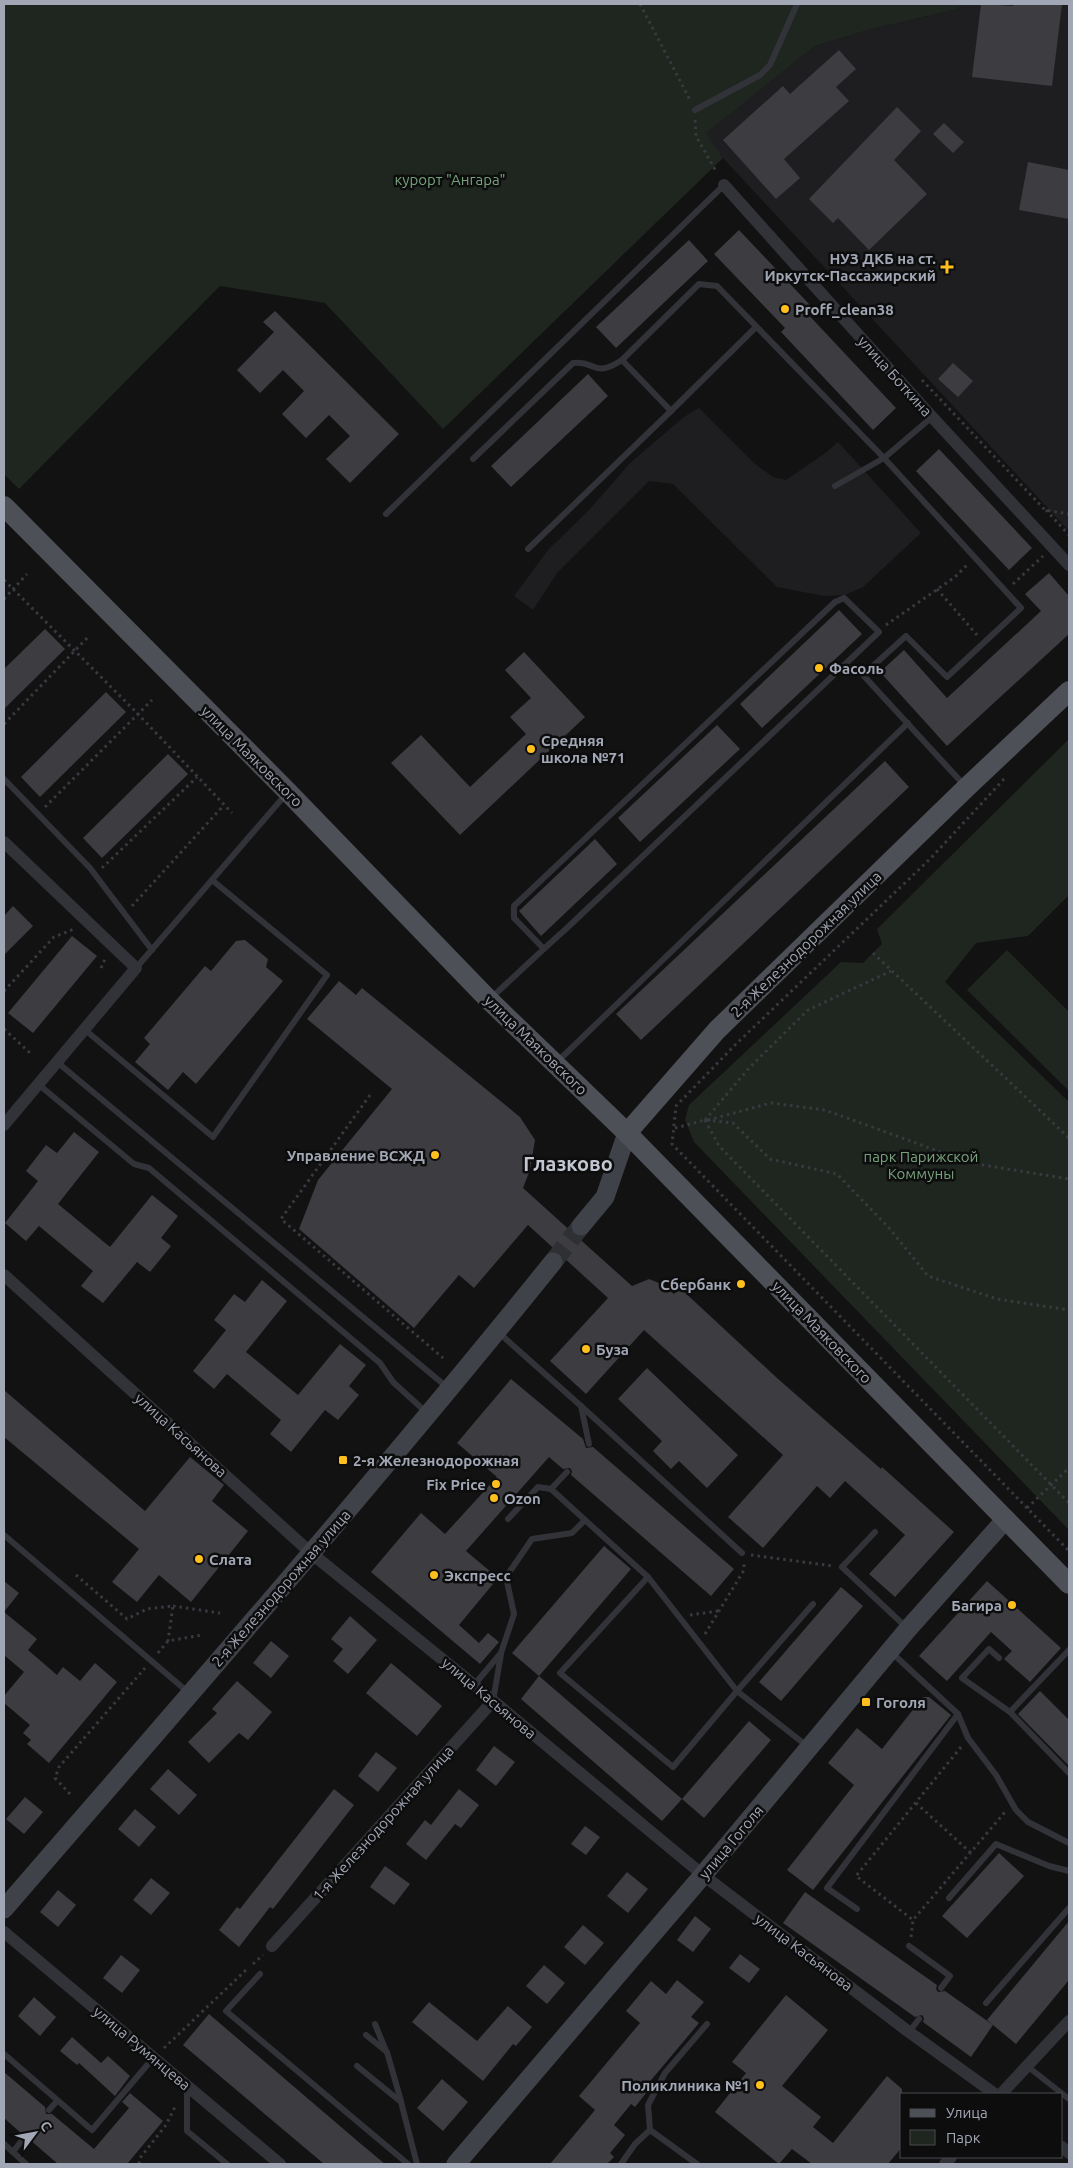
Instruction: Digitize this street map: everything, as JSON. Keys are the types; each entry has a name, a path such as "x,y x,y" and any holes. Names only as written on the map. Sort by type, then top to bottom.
{"main road":[{"name":"улица Маяковского","path":"4,506 288,792 489,1000 627,1133 1069,1584"},
{"name":"2-я Железнодорожная улица","path":"582,1226 605,1197 627,1133 718,1030 1069,690"},
{"name":"2-я Железнодорожная улица","path":"4,1909 312,1553 553,1262"},
{"name":"улица Гоголя","path":"456,2164 908,1629 1006,1519"}],"street":[{"name":"улица Боткина","path":"724,185 932,417 1069,564"},
{"path":"4,842 136,968 4,1125"},
{"name":"улица Касьянова","path":"4,1275 312,1553 474,1684 702,1875 993,2093"},
{"name":"1-я Железнодорожная улица","path":"272,1946 493,1701"},
{"name":"улица Румянцева","path":"4,1932 280,2164"},
{"path":"1001,2093 1069,2021"}],"lane":[{"path":"695,110 760,75 770,65 797,4"},
{"path":"386,514 724,185"},
{"path":"473,459 574,363 581,362 595,369 609,368 622,360 699,284 717,286 884,458 1021,608 947,677 906,636 863,675 967,787"},
{"path":"528,549 756,327"},
{"path":"622,360 671,411"},
{"path":"835,486 884,458 932,417"},
{"path":"489,1000 544,949 879,632 844,598 835,602 514,906 514,918 544,949"},
{"path":"554,1064 908,723"},
{"path":"4,780 95,875 152,950"},
{"path":"136,968 288,792"},
{"path":"84,1029 214,1137 327,975 212,880"},
{"path":"57,1062 449,1389"},
{"path":"38,1084 134,1164 149,1168 380,1363 393,1382 428,1415"},
{"path":"497,1331 742,1554"},
{"path":"580,1406 589,1444"},
{"path":"551,1489 567,1472"},
{"path":"508,1519 538,1487 551,1489 648,1577 737,1691 809,1747"},
{"path":"493,1701 501,1653 514,1614 506,1576 532,1539 572,1533 585,1520"},
{"path":"875,1532 842,1567 908,1629"},
{"path":"4,1535 190,1694"},
{"path":"648,1577 560,1674 673,1767 813,1604"},
{"path":"999,1658 989,1649 962,1678 1010,1712 1069,1773"},
{"path":"1010,1712 1069,1650"},
{"path":"890,1651 958,1714 968,1738 996,1775 1012,1804 1028,1822 1069,1843"},
{"path":"474,1684 501,1653"},
{"path":"857,1909 828,1888 958,1714"},
{"path":"949,1898 996,1844 1049,1866 1069,1871"},
{"path":"986,2003 1069,1908"},
{"path":"909,1946 950,1976 941,1988"},
{"path":"260,1974 226,2011 408,2164"},
{"path":"909,2032 919,2019"},
{"path":"375,2024 386,2052 417,2164"},
{"path":"697,2164 650,2130 648,2105 665,2073 707,2024"},
{"path":"366,2035 386,2052"},
{"path":"4,2054 92,2130 154,2057"},
{"path":"357,2066 401,2102"},
{"path":"1027,2066 1061,2093"},
{"path":"187,2085 187,2131 227,2164"},
{"path":"48,2110 57,2101"},
{"path":"620,2164 635,2144 650,2130"},
{"path":"13,2152 25,2136"},
{"path":"4,2144 26,2164"}],"path":[{"path":"640,4 695,110 696,136 724,185"},
{"path":"922,380 1069,536"},
{"path":"1045,510 1069,514"},
{"path":"1005,591 1053,547"},
{"path":"879,632 899,614 955,577 975,558"},
{"path":"4,599 27,574"},
{"path":"4,580 138,714 232,813"},
{"path":"937,589 984,643"},
{"path":"4,724 77,652 89,636"},
{"path":"37,814 152,700"},
{"path":"1010,772 931,858 735,1046 676,1106 672,1144 1069,1551"},
{"path":"95,875 197,777"},
{"path":"124,914 224,805"},
{"path":"4,991 54,937 89,923"},
{"path":"873,953 1069,1138"},
{"path":"705,1120 749,1068 808,1010 891,971"},
{"path":"4,1029 30,1053"},
{"path":"370,1095 281,1220 443,1358"},
{"path":"674,1128 771,1103 825,1110 971,1162 1069,1179"},
{"path":"705,1120 732,1124 770,1159 837,1174 890,1229 928,1276 997,1299 1069,1310"},
{"path":"705,1120 719,1146 1069,1503"},
{"path":"1027,1508 1069,1468"},
{"path":"699,1643 744,1570 742,1554 842,1567"},
{"path":"76,1575 127,1620 147,1609 173,1606 220,1613"},
{"path":"70,1794 55,1778 59,1767 168,1641 173,1606"},
{"path":"678,1616 719,1611"},
{"path":"168,1641 202,1635"},
{"path":"913,1920 856,1876 968,1738"},
{"path":"916,1803 971,1852"},
{"path":"909,1946 913,1920 1012,1804"},
{"path":"154,2057 272,1946"},
{"path":"139,2164 140,2158 166,2125"}],"shaded area":[{"name":"НУЗ ДКБ на ст. Иркутск-Пассажирский","path":"962,4 1069,4 1069,531 723,158 705,133 815,46 868,30 958,9"},
{"path":"699,408 755,464 773,477 786,480 838,442 921,533 863,587 845,595 824,596 777,587 673,484 649,481 557,573 533,610 514,596 548,550 590,509 630,463 684,417"}],"green space":[{"name":"курорт \"Ангара\"","path":"4,4 962,4 958,9 868,30 815,46 706,133 723,158 443,429 325,303 220,286 19,489 4,474"},
{"name":"парк Парижской Коммуны","path":"1069,739 1069,895 1028,936 976,943 945,982 1069,1102 1069,1530 694,1142 685,1120 689,1105 841,962 863,963 882,944 877,929"},
{"path":"1007,950 1069,1012 1069,1091 967,990"}],"building":[{"path":"981,4 1013,6 1014,4 1062,4 1052,86 972,77"},
{"path":"839,50 856,69 836,87 849,101 784,159 800,178 776,199 723,140 783,86 790,94"},
{"path":"897,107 921,131 894,160 927,194 869,250 838,218 833,223 809,199"},
{"path":"944,123 964,142 953,153 933,134"},
{"path":"1028,162 1069,170 1069,219 1019,210"},
{"path":"739,230 810,305 804,310 896,408 873,430 781,332 785,328 714,254"},
{"path":"689,240 708,261 616,348 596,327"},
{"path":"275,311 399,434 350,483 326,459 350,436 329,415 306,438 282,414 304,391 283,370 260,393 237,370 274,332 263,322"},
{"path":"953,363 973,381 958,397 938,379"},
{"path":"588,374 608,396 511,487 491,466"},
{"path":"939,449 1032,548 1009,570 916,471"},
{"path":"1049,573 1069,596 1069,634 947,746 880,672 904,650 947,698 1041,611 1025,594"},
{"path":"839,610 862,634 762,728 740,704"},
{"path":"45,629 65,649 4,709 4,669"},
{"name":"Средняя школа №71","path":"524,652 585,717 460,835 391,763 421,735 470,787 526,734 510,717 531,698 505,670"},
{"path":"106,692 126,712 40,797 21,777"},
{"path":"717,725 740,749 640,842 618,818"},
{"path":"168,754 188,774 102,858 83,838"},
{"path":"885,761 909,787 641,1040 616,1014"},
{"path":"595,839 617,864 541,936 519,911"},
{"path":"13,906 33,926 4,955 4,916"},
{"path":"72,936 97,956 33,1033 8,1013"},
{"path":"245,940 268,959 266,967 283,981 196,1084 183,1072 168,1090 135,1062 150,1044 144,1038 205,966 211,971 236,941"},
{"path":"339,981 356,995 362,988 520,1117 535,1140 530,1170 523,1188 632,1286 649,1279 664,1285 674,1294 680,1288 777,1378 881,1469 882,1467 954,1532 895,1597 869,1574 905,1535 845,1481 830,1498 817,1486 763,1548 728,1517 783,1455 644,1330 586,1394 550,1361 608,1298 528,1225 474,1288 459,1275 414,1328 299,1229 318,1180 392,1089 307,1019"},
{"path":"74,1132 99,1152 58,1204 110,1247 152,1195 178,1216 161,1238 171,1246 150,1272 137,1262 103,1303 81,1286 93,1271 39,1226 26,1241 5,1223 38,1181 26,1171 46,1145 57,1153"},
{"path":"262,1280 287,1301 246,1352 298,1395 340,1344 366,1365 349,1386 359,1395 338,1420 325,1410 291,1452 270,1434 281,1420 227,1374 214,1389 193,1371 226,1330 214,1320 234,1294 245,1302"},
{"path":"647,1368 738,1455 707,1488 679,1461 671,1469 653,1451 662,1441 618,1399"},
{"path":"511,1379 583,1439 586,1448 593,1447 734,1569 711,1596 571,1475 572,1471 570,1468 563,1469 549,1457 466,1551 498,1578 459,1625 479,1643 488,1633 499,1642 480,1664 371,1572 421,1513 445,1534 497,1477 457,1443"},
{"path":"4,1390 145,1511 190,1457 224,1485 212,1501 248,1531 191,1602 159,1575 137,1602 112,1582 139,1549 4,1437"},
{"path":"604,1546 631,1569 539,1676 512,1653"},
{"path":"4,1581 19,1593 4,1612"},
{"path":"987,1581 1061,1648 1030,1682 1004,1659 1012,1651 991,1632 947,1681 919,1656"},
{"path":"841,1587 863,1606 781,1701 759,1682"},
{"path":"4,1612 37,1639 28,1650 57,1675 63,1667 80,1681 95,1663 117,1682 49,1763 27,1744 31,1740 23,1733 30,1725 4,1703 4,1696 24,1672 4,1655"},
{"path":"350,1616 377,1640 348,1674 333,1661 343,1649 331,1639"},
{"path":"271,1641 289,1656 271,1678 253,1663"},
{"path":"391,1663 442,1706 417,1736 366,1693"},
{"path":"539,1676 682,1799 662,1821 521,1699"},
{"path":"237,1681 272,1712 248,1740 239,1733 209,1763 188,1742 217,1713 212,1709"},
{"path":"1040,1691 1069,1720 1069,1766 1018,1714"},
{"path":"923,1697 929,1697 951,1715 813,1890 787,1870 854,1785 828,1763 857,1728 882,1749"},
{"path":"749,1721 771,1740 704,1818 682,1799"},
{"path":"494,1746 515,1762 496,1786 476,1770"},
{"path":"376,1752 397,1768 378,1792 358,1776"},
{"path":"168,1769 197,1795 179,1815 150,1789"},
{"path":"334,1789 354,1805 273,1909 270,1907 239,1947 219,1930 237,1907 240,1909"},
{"path":"459,1789 479,1805 461,1828 455,1824 426,1860 406,1844 425,1820 431,1825"},
{"path":"25,1797 43,1812 24,1834 6,1819"},
{"path":"135,1809 156,1827 139,1847 118,1829"},
{"path":"585,1826 600,1837 586,1855 571,1844"},
{"path":"999,1853 1024,1876 967,1938 942,1916"},
{"path":"385,1866 410,1884 394,1905 370,1887"},
{"path":"627,1872 648,1889 628,1913 607,1896"},
{"path":"151,1878 170,1893 151,1915 133,1900"},
{"path":"58,1890 76,1905 58,1927 40,1912"},
{"path":"805,1892 937,1985 936,1989 938,1992 945,1991 993,2025 971,2057 923,2022 924,2018 922,2015 915,2017 783,1923"},
{"path":"695,1916 711,1929 693,1952 677,1940"},
{"path":"1069,1921 1069,1980 1016,2044 987,2020"},
{"path":"583,1925 604,1943 585,1965 564,1947"},
{"path":"740,1954 760,1969 749,1983 729,1968"},
{"path":"121,1955 140,1970 122,1993 103,1978"},
{"path":"544,1965 565,1983 547,2004 526,1986"},
{"path":"677,1980 704,2002 691,2017 699,2023 647,2085 650,2088 635,2107 631,2104 614,2125 625,2135 610,2153 614,2157 607,2164 550,2164 595,2110 579,2096 640,2023 626,2011 651,1981 666,1994"},
{"name":"Поликлиника №1","path":"786,1995 828,2030 782,2086 821,2117 813,2127 833,2143 887,2076 902,2089 902,2093 900,2093 900,2149 888,2164 812,2164 792,2149 779,2164 715,2112 746,2073 732,2062"},
{"path":"34,1997 56,2017 40,2036 18,2016"},
{"path":"429,2002 477,2041 508,2006 532,2027 516,2046 513,2044 483,2081 412,2022"},
{"path":"209,2014 385,2164 324,2164 183,2045"},
{"path":"72,2037 101,2063 108,2056 130,2076 115,2096 79,2063 77,2065 60,2051"},
{"path":"4,2072 45,2107 46,2114 52,2114 94,2149 129,2108 122,2102 130,2093 163,2121 127,2164 58,2164 29,2139 28,2132 21,2133 4,2118"},
{"path":"442,2079 468,2102 443,2131 417,2108"}],"tunnel":[{"path":"553,1262 581,1226"}],"place":[{"name":"НУЗ ДКБ на ст. Иркутск-Пассажирский","path":"947,267"},
{"name":"Proff_clean38","path":"785,309"},
{"name":"Фасоль","path":"819,668"},
{"name":"Средняя школа №71","path":"531,749"},
{"name":"Управление ВСЖД","path":"435,1155"},
{"name":"Сбербанк","path":"741,1284"},
{"name":"Буза","path":"586,1349"},
{"name":"2-я Железнодорожная","path":"343,1460"},
{"name":"Fix Price","path":"496,1484"},
{"name":"Ozon","path":"494,1498"},
{"name":"Слата","path":"199,1559"},
{"name":"Экспресс","path":"434,1575"},
{"name":"Багира","path":"1012,1605"},
{"name":"Гоголя","path":"866,1702"},
{"name":"Поликлиника №1","path":"760,2085"}],"district":[{"name":"Глазково","path":"568,1163"}]}
